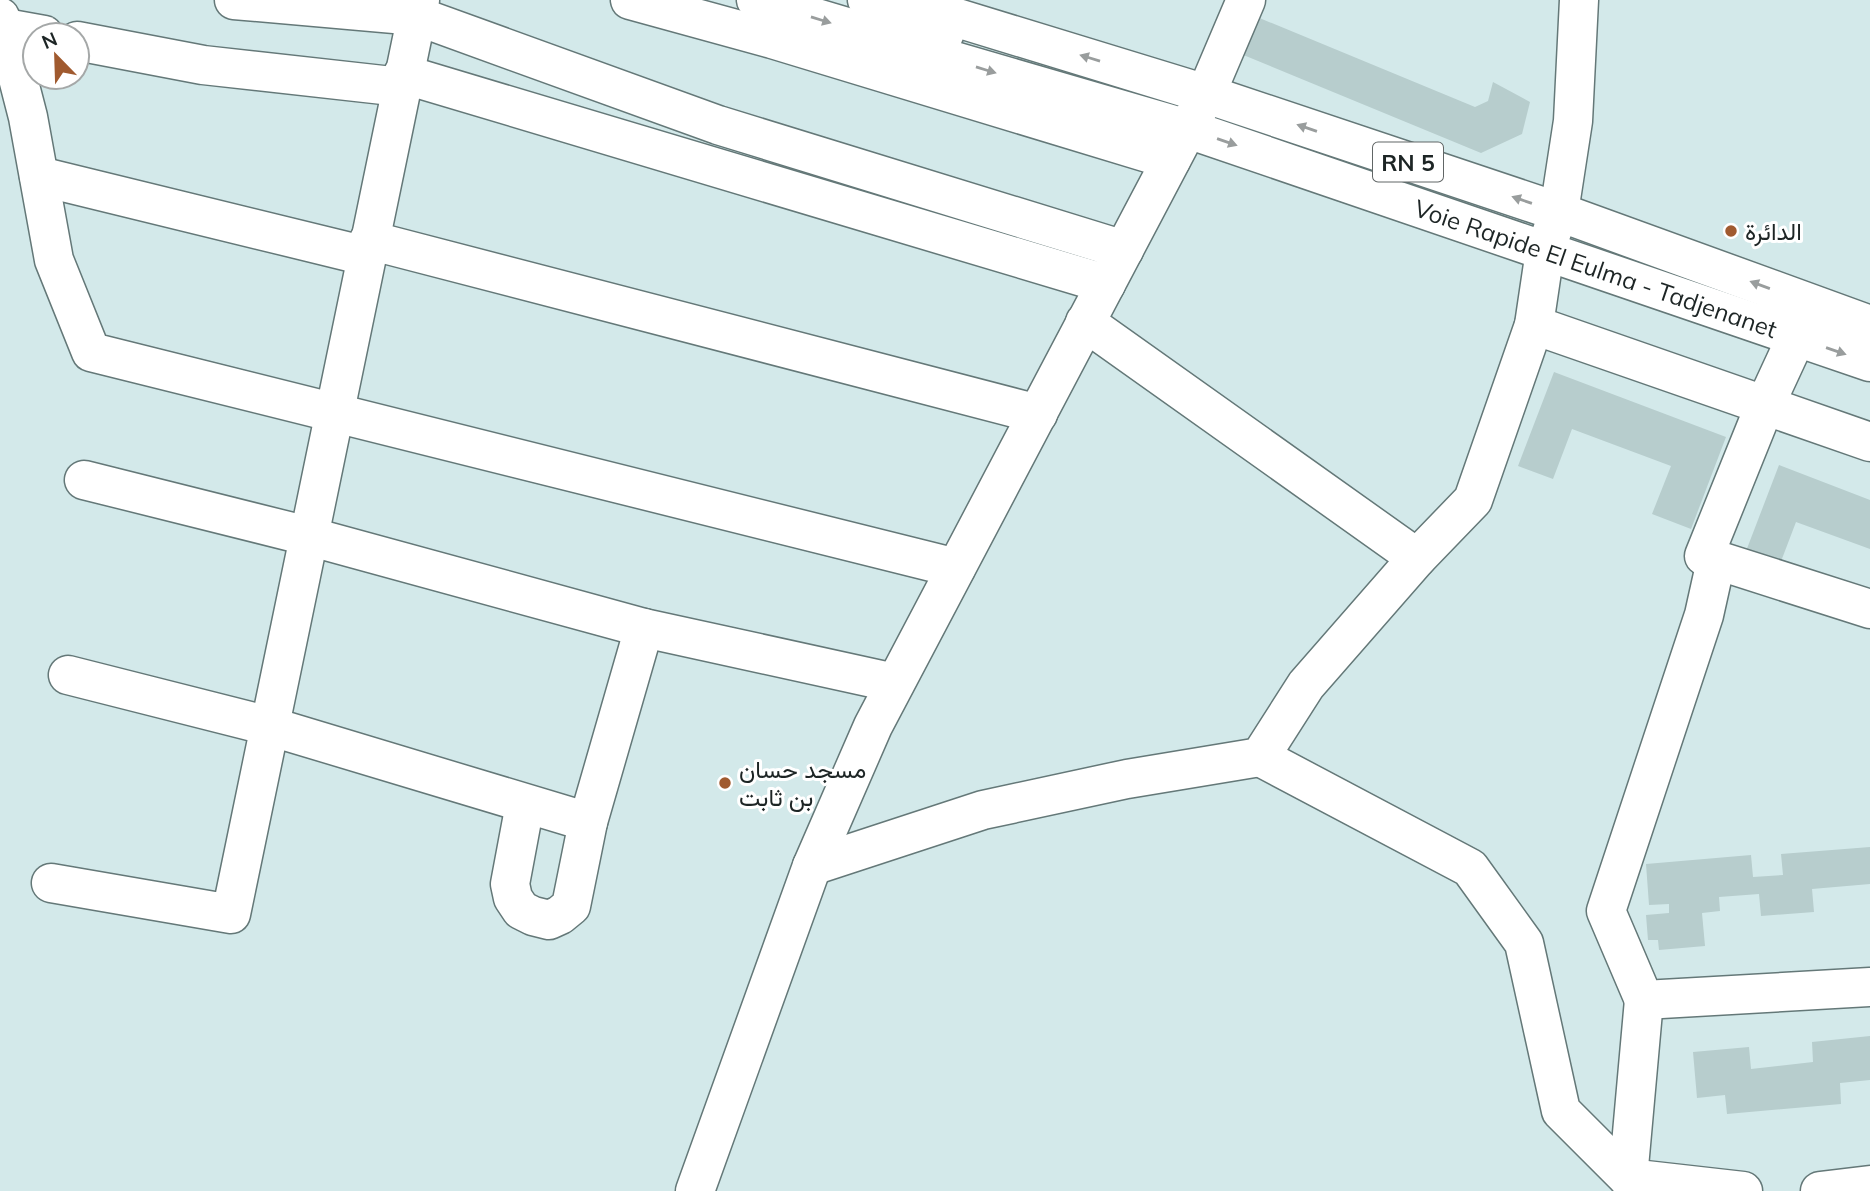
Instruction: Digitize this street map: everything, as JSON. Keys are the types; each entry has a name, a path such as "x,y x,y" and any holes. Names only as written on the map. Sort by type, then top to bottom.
{"main road":[{"path":"234,0 419,8 718,125 1124,250"},
{"path":"630,0 1180,144"},
{"name":"Voie Rapide El Eulma - Tadjenanet","path":"756,0 922,16 1180,144 1545,251 1801,320 1870,325"},
{"name":"Voie Rapide El Eulma - Tadjenanet","path":"867,0 1206,94 1559,212 1801,320 1870,362"},
{"path":"695,1191 812,866 873,726 1206,94 1246,0"},
{"path":"1260,757 1307,685 1417,558 1473,500 1534,325 1545,251 1559,212 1573,121 1579,0"},
{"path":"51,883 231,914 419,8"},
{"path":"2,23 21,28"},
{"path":"2,23 28,117 54,260 91,352 956,568"},
{"path":"91,44 203,65 402,81 1105,284"},
{"path":"39,176 368,248 1038,414"},
{"path":"1801,320 1704,556 1870,609"},
{"path":"1085,322 1417,558"},
{"path":"1534,325 1870,442"},
{"path":"84,480 308,536 644,628 895,683"},
{"path":"1628,1178 1644,1000 1606,911 1704,615 1716,561"},
{"path":"525,804 510,884 513,898 521,910 549,919 560,915 571,906 588,822 644,628"},
{"path":"68,675 269,726 588,822"},
{"path":"812,866 983,810 1127,779 1260,757 1470,868 1524,943 1561,1111 1628,1178 1743,1191"},
{"path":"1644,1000 1870,987"},
{"path":"1820,1191 1870,1185"}],"building":[{"path":"1257,17 1475,107 1488,101 1493,82 1530,102 1522,134 1481,153 1241,54"},
{"path":"1554,372 1726,437 1691,529 1652,514 1671,466 1572,429 1553,479 1518,466"},
{"path":"1779,465 1870,500 1870,549 1796,522 1777,572 1743,559"},
{"path":"1870,847 1870,884 1812,889 1814,912 1761,916 1759,894 1719,897 1720,911 1702,913 1705,946 1659,950 1658,940 1648,940 1646,915 1669,913 1669,904 1649,905 1646,864 1751,855 1753,877 1783,875 1781,854"},
{"path":"1870,1036 1870,1080 1840,1083 1841,1104 1727,1114 1725,1095 1697,1098 1693,1052 1749,1047 1751,1069 1813,1062 1812,1042"}],"place":[{"name":"الدائرة","path":"1731,231"},
{"name":"مسجد حسان بن ثابت","path":"725,783"}]}
